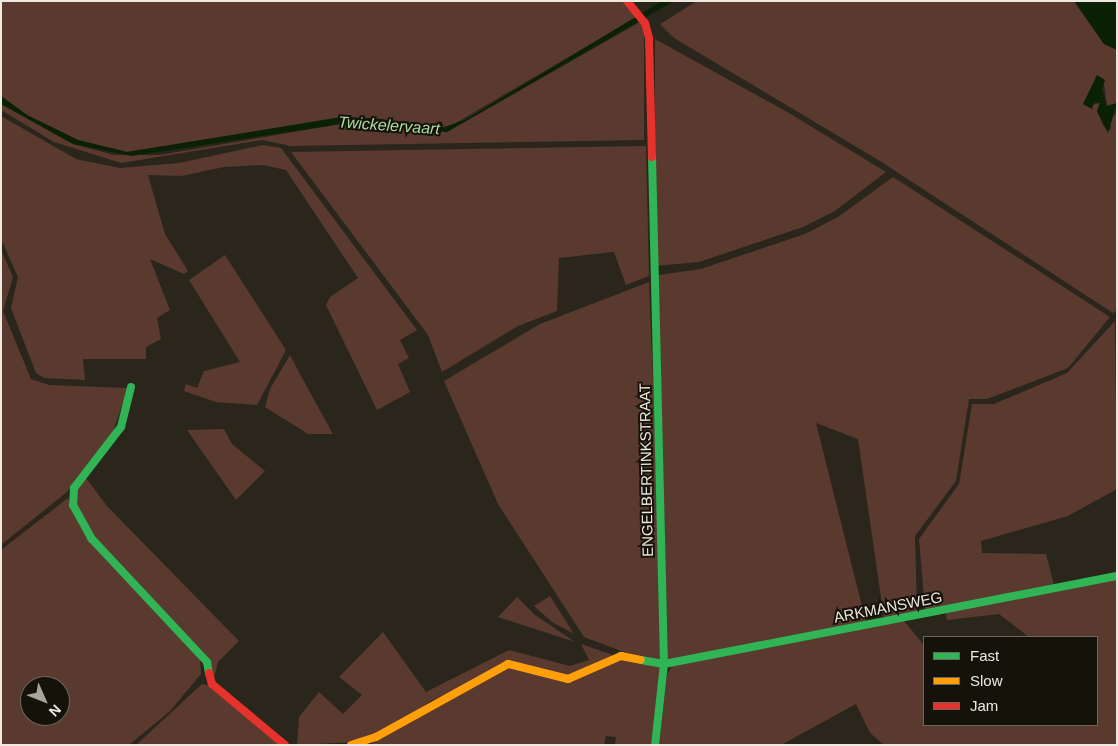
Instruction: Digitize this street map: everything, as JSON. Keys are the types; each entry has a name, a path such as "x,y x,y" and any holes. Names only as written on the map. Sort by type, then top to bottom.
{"street":[{"name":"ENGELBERTINKSTRAAT","path":"627,1 646,27 655,276 664,664 655,745"},
{"path":"131,387 121,427 74,488 73,505 91,538 207,662 212,684 286,745"},
{"name":"ARKMANSWEG","path":"664,664 1117,576"},
{"path":"351,745 376,737 508,664 568,679 621,656 664,664"}],"shaded area":[{"path":"1,1 623,1 637,17 449,127 353,117 127,152 78,140 27,115 1,96"},
{"path":"697,1 1074,1 1104,44 1117,50 1117,103 1107,106 1104,84 1097,75 1092,105 1100,103 1097,111 1104,127 1111,130 1110,120 1117,112 1117,310 1113,313 880,161 674,38 660,24"},
{"path":"640,22 644,30 644,140 291,146 262,140 121,163 54,142 1,110 1,104 73,144 114,155 159,155 347,123 447,132"},
{"path":"655,39 789,113 886,172 835,211 803,227 699,262 655,266"},
{"path":"1,116 76,159 120,168 179,163 263,145 281,148 417,330 400,340 409,358 398,364 410,392 377,410 326,305 330,297 358,278 286,170 263,165 224,167 181,176 148,175 165,234 188,271 184,274 150,259 170,310 157,318 161,339 146,347 146,359 83,359 85,380 44,378 36,373 11,308 18,277 1,239"},
{"path":"646,146 649,276 626,285 614,252 559,258 557,311 518,326 442,372 428,335 291,152"},
{"path":"893,177 1110,317 1068,368 987,399 969,399 956,481 915,536 917,612 884,618 858,439 816,423 866,622 668,660 658,275 701,269 805,234 838,217"},
{"path":"1,250 13,277 3,311 31,379 49,385 128,388 112,435 67,492 1,545"},
{"path":"225,255 286,350 257,405 216,402 184,391 186,384 197,388 204,371 240,362 189,280"},
{"path":"649,282 661,660 632,655 584,637 498,504 444,381 540,324"},
{"path":"1115,321 1117,489 1068,516 981,541 982,553 1046,554 1054,585 925,610 919,539 959,484 972,404 994,404 1067,373"},
{"path":"290,355 333,434 308,434 265,407 270,389"},
{"path":"224,429 232,444 265,471 236,500 187,430"},
{"path":"86,478 107,506 239,641 218,662 213,683 210,664 88,529 72,494"},
{"path":"68,498 84,532 200,660 201,674 170,711 129,745 1,745 1,550"},
{"path":"1117,579 1117,745 884,745 870,733 856,704 781,745 659,745 667,674 672,666 904,621 923,644 923,726 1098,726 1098,636 1028,636 999,614 947,620 945,612"},
{"path":"550,596 574,634 552,622 534,606"},
{"path":"517,597 535,615 575,642 498,617"},
{"path":"383,632 426,692 509,650 570,666 589,660 581,644 613,655 565,677 515,663 431,701 392,727 356,742 297,745 299,717 319,692 343,714 362,695 339,677"},
{"path":"621,659 661,667 651,745 615,745 616,737 606,736 604,745 369,745 507,667 574,680"},
{"path":"202,684 211,686 280,745 136,745"}],"water":[{"name":"Twickelervaart","path":"662,1 674,1 447,132 347,123 132,156 73,144 1,104 1,96 27,115 78,140 127,152 335,118 374,118 442,128 467,119"},
{"path":"1074,1 1117,1 1117,50 1104,44"},
{"path":"1097,75 1105,80 1102,89 1107,106 1117,103 1108,133 1097,111 1100,103 1094,102 1092,109 1083,104"}],"traffic: fast":[{"path":"652,157 664,664 655,745"},
{"path":"131,387 121,427 74,488 73,505 91,538 207,662 209,673"},
{"path":"641,660 664,664 1117,576"}],"traffic: slow":[{"path":"351,745 376,737 508,664 568,679 621,656 641,660"}],"traffic: jam":[{"path":"627,1 645,23 649,38 652,157"},
{"path":"209,673 212,684 285,745"}]}
